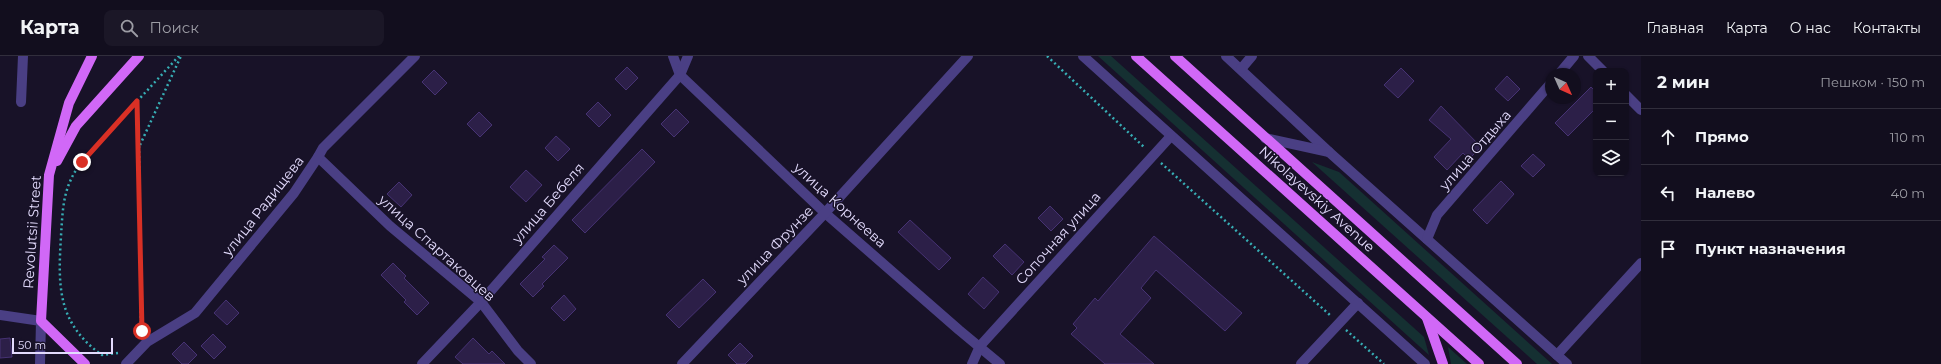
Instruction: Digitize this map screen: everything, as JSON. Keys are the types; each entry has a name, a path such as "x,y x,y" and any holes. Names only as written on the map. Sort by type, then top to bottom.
{"main road":[{"name":"Revolutsii Street","path":"41,321 49,175 69,103 92,56"},
{"path":"49,175 76,126 139,56"},
{"name":"Nikolayevskiy Avenue","path":"1136,56 1479,364"},
{"name":"Nikolayevskiy Avenue","path":"1175,56 1517,364"},
{"path":"1427,316 1443,364"},
{"path":"41,321 85,364"}],"street":[{"path":"21,102 23,56"},
{"name":"улица Радищева","path":"126,364 147,342 195,313 294,193 318,158 323,148 414,56"},
{"name":"улица Корнеева","path":"672,56 680,75 825,213 1000,364"},
{"name":"улица Бебеля","path":"422,364 481,302 680,75 688,56"},
{"name":"улица Фрунзе","path":"682,364 825,213 968,56"},
{"path":"1083,56 1425,364"},
{"path":"1226,56 1329,152 1567,364"},
{"path":"1241,69 1252,56"},
{"path":"1564,68 1574,56"},
{"path":"1588,56 1600,68"},
{"name":"улица Отдыха","path":"1427,239 1437,215 1545,90"},
{"path":"1629,98 1641,110"},
{"name":"Сопочная улица","path":"972,364 980,346 1171,136"},
{"path":"1265,138 1329,152"},
{"name":"улица Спартаковцев","path":"318,158 390,226 481,302 518,351 531,364"},
{"path":"1557,355 1641,263"},
{"path":"1301,364 1358,303"},
{"path":"0,315 41,321 40,364"}],"path":[{"path":"122,350 117,354 102,355 86,344 74,328 64,306 59,277 63,205 72,176 82,162 180,56"},
{"path":"139,146 180,56"},
{"path":"1047,56 1145,148"},
{"path":"137,101 142,331 137,336"},
{"path":"1161,162 1332,318"},
{"path":"1344,329 1384,364"}],"green space":[{"path":"1098,56 1111,56 1424,337 1429,355"},
{"path":"1312,162 1339,172 1552,364 1537,364"},
{"path":"1448,347 1467,364 1451,364"}],"building":[{"path":"627,67 638,78 626,90 615,79"},
{"path":"1401,68 1414,81 1398,98 1384,85"},
{"path":"434,70 447,83 435,95 422,82"},
{"path":"1507,76 1520,89 1508,101 1495,89"},
{"path":"1591,87 1593,89 1593,111 1568,136 1555,123 1574,104 1581,104 1581,97"},
{"path":"598,102 611,115 599,127 586,114"},
{"path":"1441,106 1481,147 1469,159 1463,153 1447,170 1434,157 1451,139 1429,120"},
{"path":"676,109 689,122 674,137 661,124"},
{"path":"479,112 492,125 480,137 467,124"},
{"path":"556,136 570,149 558,161 545,148"},
{"path":"642,149 655,162 585,233 572,220"},
{"path":"1533,154 1545,165 1533,177 1521,166"},
{"path":"526,170 542,185 526,202 510,187"},
{"path":"1501,181 1514,194 1487,224 1473,210"},
{"path":"399,182 412,195 401,207 387,194"},
{"path":"1050,206 1063,219 1051,231 1038,218"},
{"path":"910,220 951,258 939,270 898,232"},
{"path":"1154,236 1242,313 1225,331 1156,270 1141,288 1151,298 1120,334 1154,364 1105,364 1071,334 1077,328 1073,324 1095,298 1098,301"},
{"path":"1005,244 1024,262 1012,275 993,256"},
{"path":"554,245 568,258 542,284 544,286 533,297 520,284 545,259 542,257"},
{"path":"393,263 406,276 404,278 429,303 417,315 404,302 406,300 381,275"},
{"path":"983,277 999,292 984,309 968,294"},
{"path":"703,279 716,292 679,328 666,315"},
{"path":"564,295 576,309 564,321 551,308"},
{"path":"226,300 239,313 227,325 214,313"},
{"path":"213,334 226,347 214,359 201,346"},
{"path":"10,338 12,357 0,358 0,339"},
{"path":"473,338 489,354 492,351 505,364 463,364 455,357"},
{"path":"184,342 197,355 188,364 182,364 172,354"},
{"path":"740,343 753,356 745,364 737,364 728,355"}],"route":[{"path":"82,162 137,101 142,331"}]}
